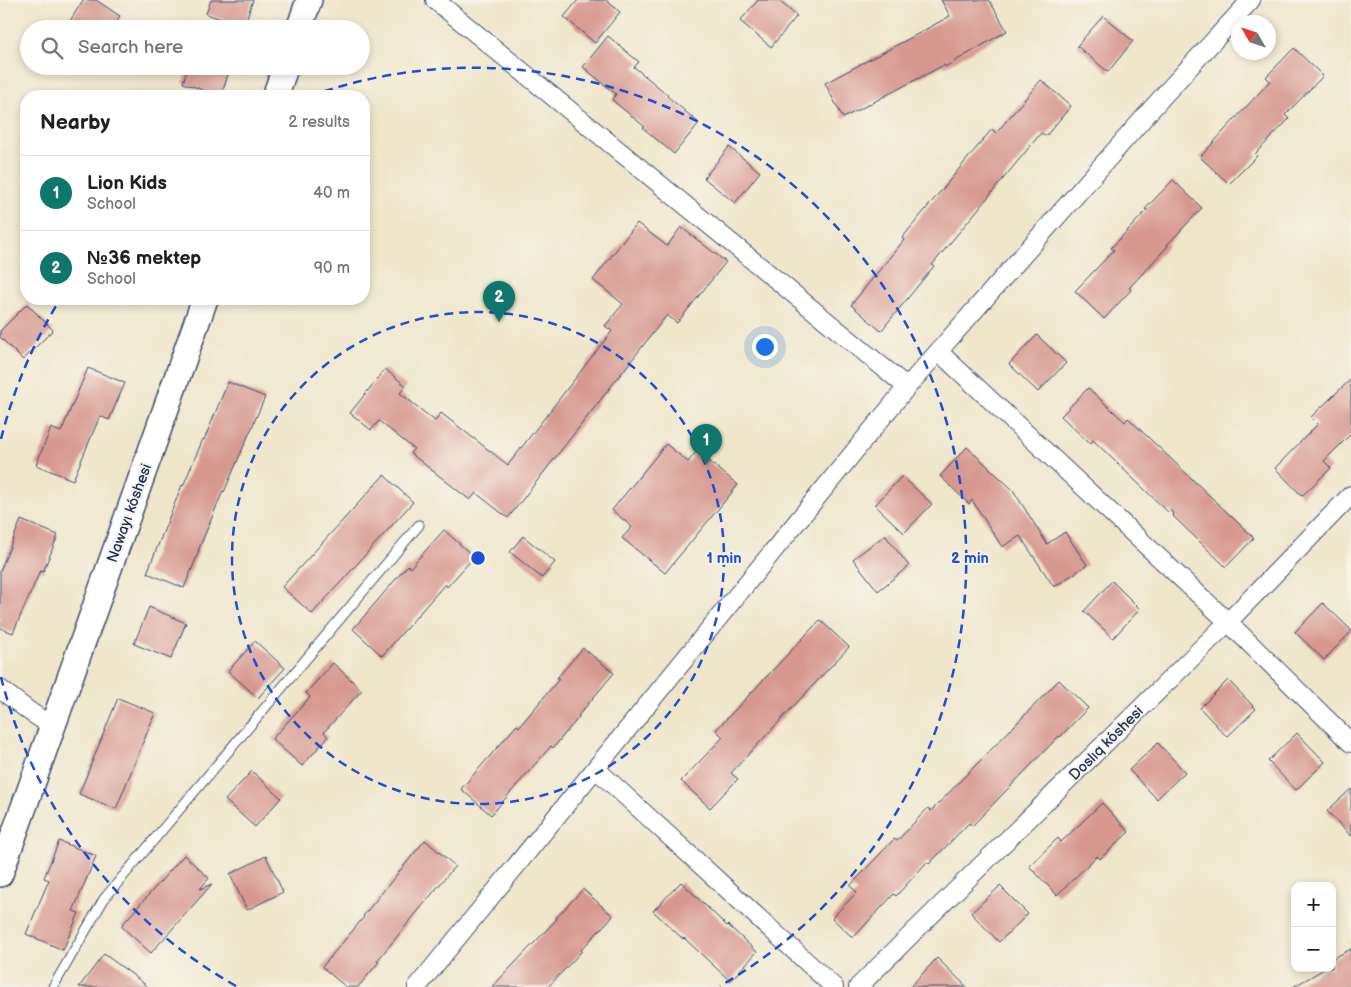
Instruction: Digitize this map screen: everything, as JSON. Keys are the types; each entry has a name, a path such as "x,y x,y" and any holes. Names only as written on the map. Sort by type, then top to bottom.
{"main road":[{"path":"302,20 309,0"},
{"path":"277,90 283,75"},
{"name":"Nawayı kóshesi","path":"0,874 202,305"}],"street":[{"path":"435,0 907,387"},
{"path":"417,987 907,387 1164,95 1251,0"},
{"path":"939,352 1228,622 1351,743"},
{"name":"Doslıq kóshesi","path":"858,987 1228,622 1351,495"},
{"path":"0,689 53,727"},
{"path":"596,769 834,987"}],"lane":[{"path":"52,987 104,899 419,525"}],"building":[{"path":"83,0 96,0 120,16 118,20 71,20"},
{"path":"211,0 253,0 246,20 225,20 206,14"},
{"path":"578,0 606,0 620,12 595,43 564,17"},
{"path":"758,0 778,0 797,16 771,47 740,21"},
{"path":"941,0 989,0 1007,31 945,67 944,65 843,118 825,83 950,16"},
{"path":"1103,16 1133,41 1108,72 1077,46"},
{"path":"608,36 639,62 634,67 699,123 674,154 612,100 616,94 583,67"},
{"path":"1294,48 1323,76 1285,115 1289,119 1255,154 1257,156 1229,184 1200,157 1270,81 1266,77"},
{"path":"185,75 228,75 223,90 203,90 183,83"},
{"path":"1041,80 1071,106 1046,136 1041,133 932,265 934,266 881,331 851,305 904,240 902,238 992,129 996,133"},
{"path":"729,147 760,172 735,203 704,178"},
{"path":"1173,180 1202,208 1129,288 1131,290 1104,319 1075,291 1114,250 1111,248"},
{"path":"637,223 667,246 681,227 726,262 677,323 667,315 508,518 476,493 470,500 410,453 414,449 379,421 371,430 350,413 385,369 406,386 400,393 435,421 441,413 508,465 612,331 605,326 623,304 593,280"},
{"path":"26,305 53,330 23,360 0,337 0,331"},
{"path":"1037,335 1066,363 1038,392 1009,364"},
{"path":"88,368 125,383 109,420 100,416 73,480 36,465 51,428 61,432"},
{"path":"1351,379 1351,434 1324,461 1331,468 1302,496 1275,468 1318,424 1311,417"},
{"path":"228,382 265,397 223,491 184,588 147,573 182,485 204,440"},
{"path":"1088,388 1125,422 1128,418 1254,538 1226,567 1173,516 1170,510 1168,512 1093,440 1090,444 1061,416"},
{"path":"666,444 688,462 697,451 738,485 665,573 622,538 632,527 612,510"},
{"path":"967,447 1013,490 1047,544 1065,532 1087,565 1054,587 1020,536 1002,547 972,500 969,504 940,476"},
{"path":"384,475 413,502 312,614 282,587"},
{"path":"902,476 932,504 904,533 875,505"},
{"path":"21,520 58,535 43,572 40,571 13,633 0,628 0,571"},
{"path":"444,530 474,557 447,587 445,584 382,656 353,629 408,565 410,568"},
{"path":"885,535 909,566 878,591 853,559"},
{"path":"523,536 555,562 542,578 510,552"},
{"path":"1112,581 1140,609 1113,638 1084,611"},
{"path":"1323,603 1351,630 1324,660 1295,632"},
{"path":"149,607 186,623 171,659 134,644"},
{"path":"820,620 849,647 731,773 738,779 710,808 681,781 723,737 716,730"},
{"path":"255,641 285,668 258,698 228,671"},
{"path":"583,648 614,673 553,748 551,746 491,815 461,789 517,725 519,727"},
{"path":"333,663 362,690 324,732 328,737 302,766 272,739 310,697 306,693"},
{"path":"1059,680 1088,708 972,826 969,823 929,864 927,862 896,896 894,894 853,938 832,918 857,892 850,886 894,839 897,841 928,808 931,811"},
{"path":"1228,680 1256,709 1227,737 1200,708"},
{"path":"118,698 155,713 116,809 79,794"},
{"path":"1297,733 1325,762 1296,790 1268,761"},
{"path":"1158,743 1185,772 1157,799 1129,770"},
{"path":"252,771 281,798 255,827 225,800"},
{"path":"1351,789 1351,836 1327,811"},
{"path":"1102,803 1129,832 1100,859 1097,856 1057,895 1029,866 1058,838 1061,842"},
{"path":"425,840 455,866 358,987 346,987 322,967"},
{"path":"59,841 96,856 73,911 79,913 63,950 26,934 49,880 44,878"},
{"path":"184,855 209,878 200,889 212,884 151,953 121,926"},
{"path":"266,856 283,892 247,910 230,874"},
{"path":"681,882 757,952 730,981 653,911"},
{"path":"1000,886 1028,914 999,942 971,913"},
{"path":"583,889 613,916 582,951 548,987 492,987 557,919"},
{"path":"1351,949 1351,987 1293,987 1319,972 1336,972 1336,957"},
{"path":"104,954 133,975 148,987 79,987"},
{"path":"937,958 967,987 910,987"}],"place":[{"name":"№36 mektep","path":"499,322"},
{"name":"Lion Kids","path":"706,465"}]}
